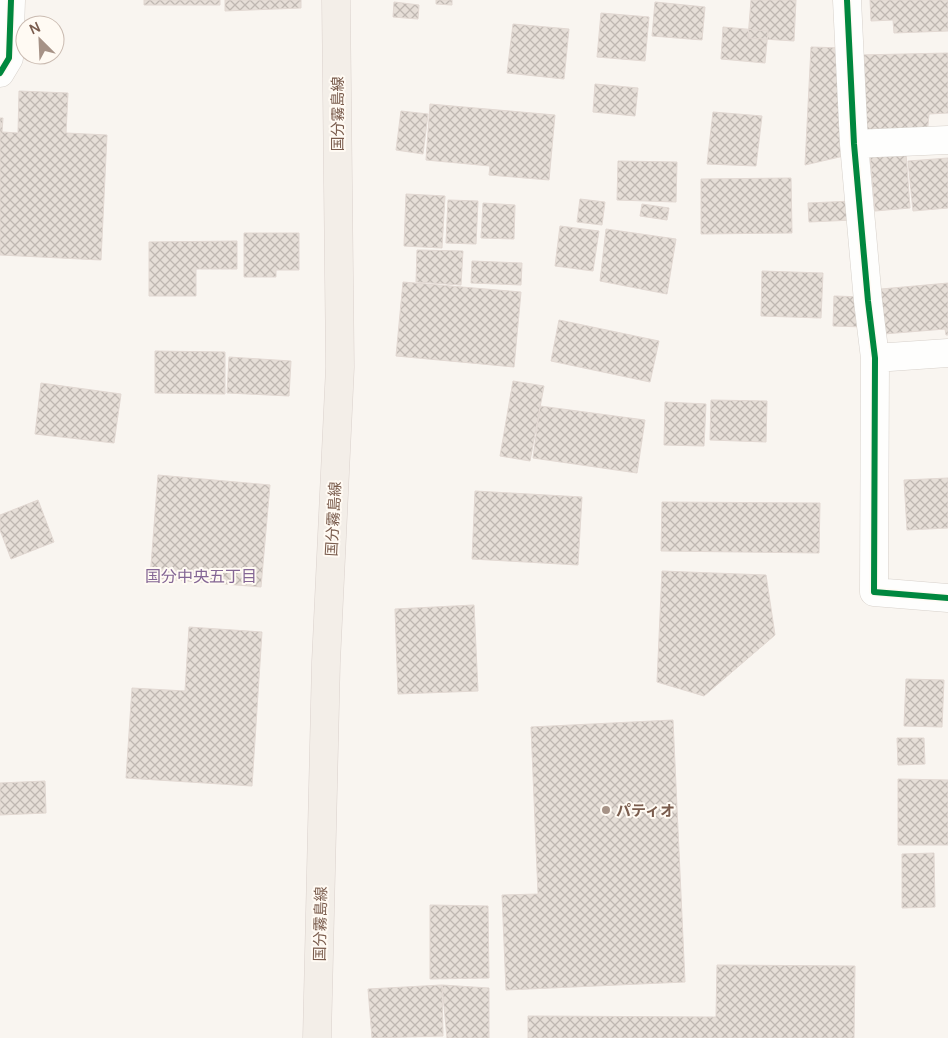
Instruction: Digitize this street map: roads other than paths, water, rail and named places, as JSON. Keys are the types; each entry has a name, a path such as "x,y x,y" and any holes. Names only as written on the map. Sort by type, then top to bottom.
{"main road":[{"name":"国分霧島線","path":"317,1038 326,662 340,368 336,0"}],"street":[{"path":"0,73 9,58 11,0"},
{"path":"847,0 854,144 875,358 874,592 948,598"},
{"path":"854,144 948,140"},
{"path":"875,358 948,353"}],"place":[{"name":"パティオ","path":"606,810"}],"district":[{"name":"国分中央五丁目","path":"201,576"}]}
